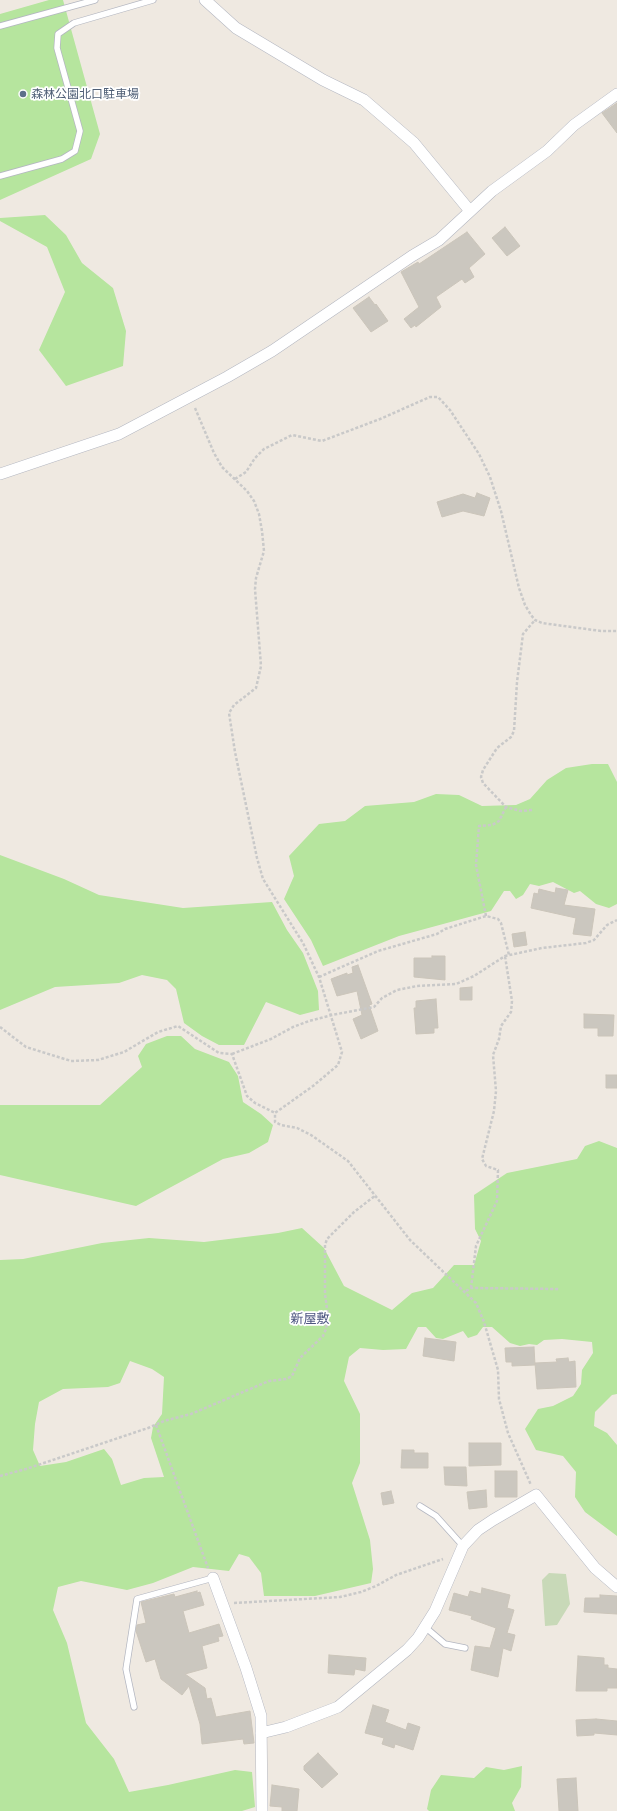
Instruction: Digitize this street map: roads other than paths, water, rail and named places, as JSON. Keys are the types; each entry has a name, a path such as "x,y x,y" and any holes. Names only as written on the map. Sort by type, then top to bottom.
{"street":[{"path":"205,0 236,28 323,80 364,100 414,144 470,211"},
{"path":"0,474 119,434 227,377 272,351 412,256 439,240 492,190 547,151 574,125 617,94"},
{"path":"261,1733 286,1727 338,1707 407,1650 425,1627 435,1611 462,1549 478,1530 536,1495 595,1568 617,1587"},
{"path":"213,1578 246,1668 261,1716 262,1811"}],"lane":[{"path":"0,26 95,0"},
{"path":"0,176 62,159 76,150 80,131 57,48 58,34 74,23 153,0"},
{"path":"420,1506 436,1516 462,1549"},
{"path":"134,1707 126,1669 137,1599 213,1578"},
{"path":"425,1627 445,1644 465,1648"}],"place":[{"name":"森林公園北口駐車場","path":"23,94"}],"district":[{"name":"新屋敷","path":"310,1319"}]}
